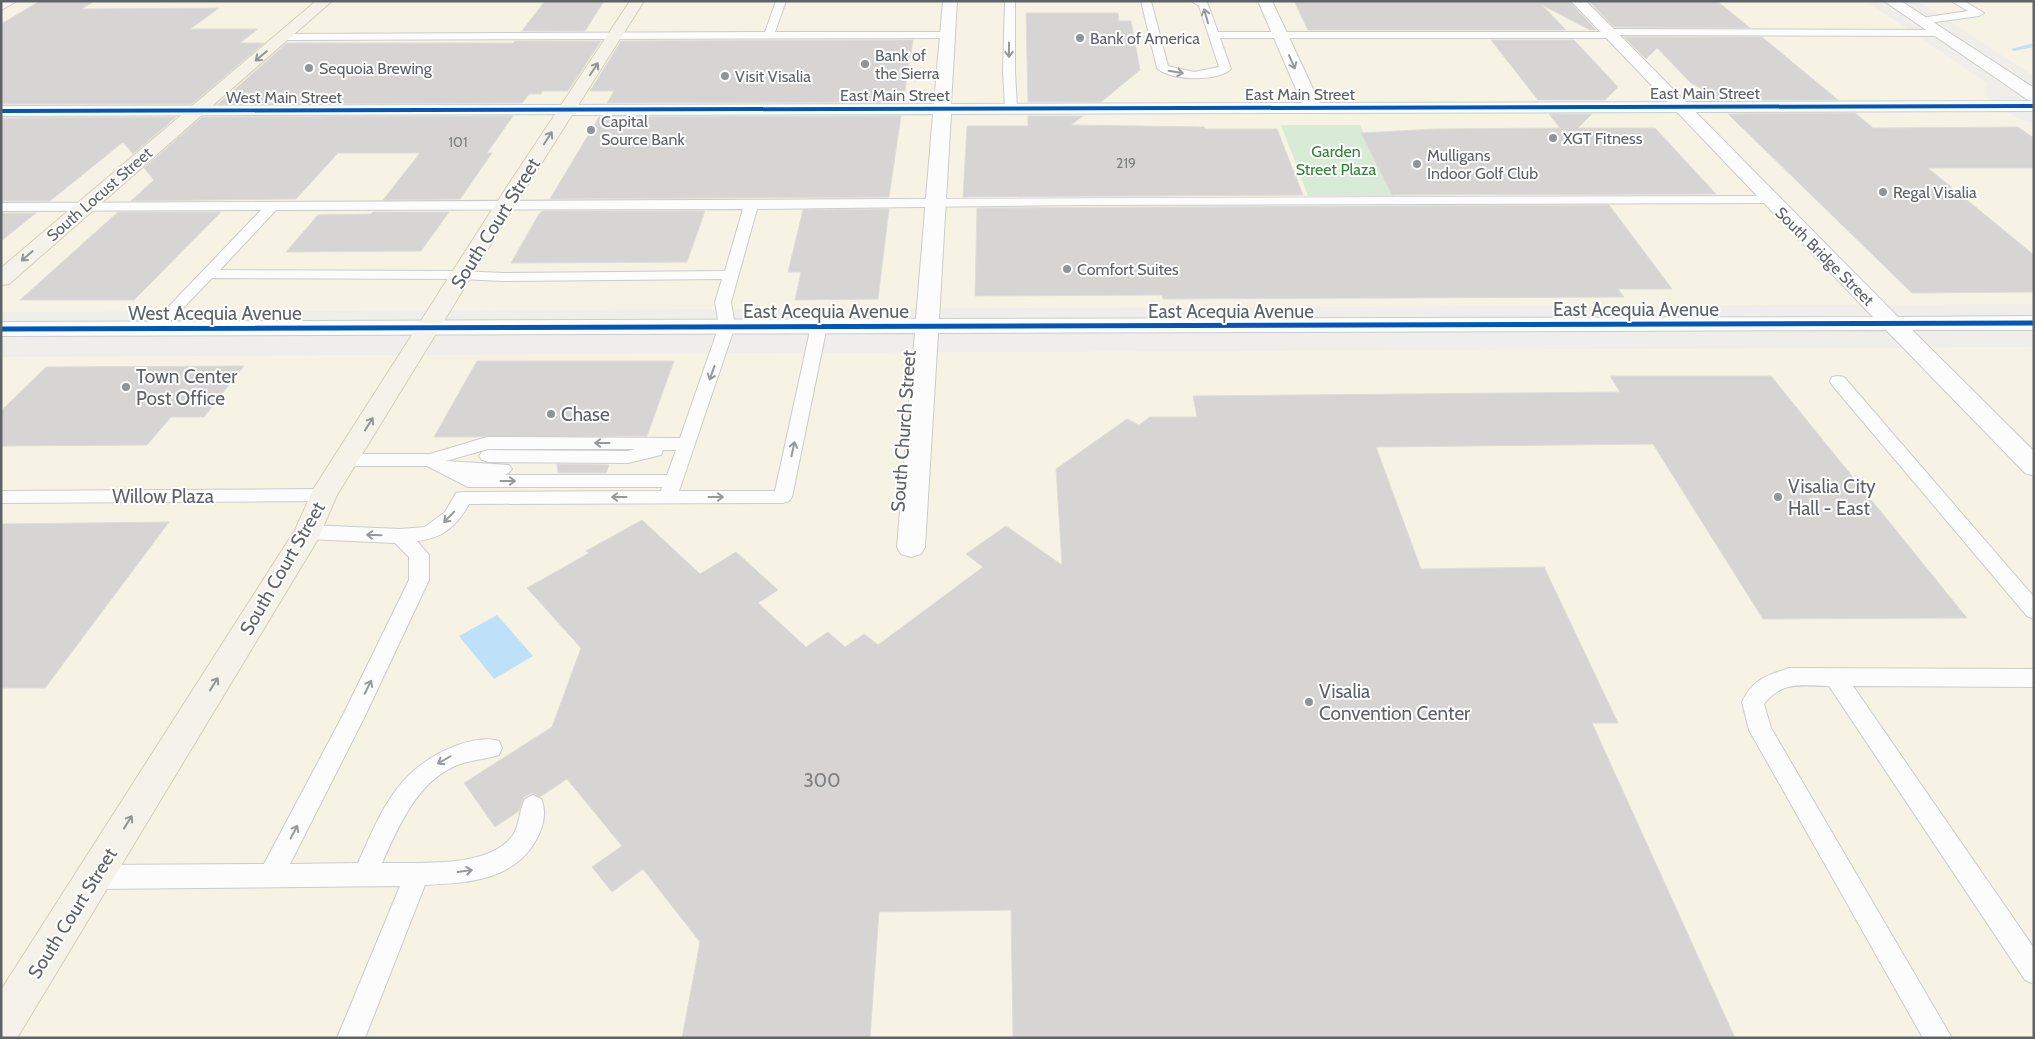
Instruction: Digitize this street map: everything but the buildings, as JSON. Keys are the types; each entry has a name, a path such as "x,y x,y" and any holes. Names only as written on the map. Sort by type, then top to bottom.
{"main road":[{"name":"South Locust Street","path":"1,279 325,1"},
{"name":"South Court Street","path":"1,1027 308,532 324,495 505,205 637,1"}],"street":[{"path":"1,6 10,1"},
{"name":"South Church Street","path":"911,547 925,326 950,1"},
{"path":"1265,1 1313,108"},
{"name":"South Bridge Street","path":"1578,1 1770,200 2034,467"},
{"path":"1891,1 2034,96"},
{"name":"East Main Street","path":"567,110 2034,106"},
{"name":"West Main Street","path":"1,111 567,110"},
{"name":"East Acequia Avenue","path":"429,327 2034,323"},
{"name":"West Acequia Avenue","path":"1,329 429,327"}],"lane":[{"path":"769,35 781,1"},
{"path":"1010,1 1009,71 1011,109"},
{"path":"1146,1 1162,68 1175,73 1216,73 1224,69 1203,4 1196,1"},
{"path":"1921,20 1979,13 1956,1"},
{"path":"1212,35 1940,33"},
{"path":"284,37 948,35"},
{"path":"1,207 1770,200"},
{"path":"670,489 727,326 723,302 752,205"},
{"path":"156,328 272,207"},
{"path":"208,274 461,275 503,278 732,275"},
{"path":"439,462 468,482 670,489 783,497 819,326"},
{"path":"1838,381 2034,611"},
{"path":"347,460 439,462 628,457 686,444"},
{"path":"308,532 400,536 430,533 452,516 463,498 670,489"},
{"name":"Willow Plaza","path":"1,497 324,495"},
{"path":"271,875 353,718 419,580 419,555 400,536"},
{"path":"1938,1038 1760,730 1753,702 1766,686 1789,677 2034,678"},
{"path":"1835,677 2034,972"},
{"path":"364,874 402,799 421,775 447,757 470,750 491,748"},
{"path":"94,877 467,872 494,865 515,850 529,829 533,806"},
{"path":"351,1038 417,874"}],"shaded area":[{"path":"1,1 1866,1 1987,83 1983,95 2018,119 2034,123 2034,304 1,312"},
{"path":"1918,1 2034,1 2034,76"},
{"path":"2034,347 2034,1038 1,1038 1,357"}],"green space":[{"name":"Garden Street Plaza","path":"1281,125 1360,125 1394,196 1308,196"}],"water":[{"path":"497,615 533,656 494,679 459,636"}],"waterway":[{"path":"2014,49 2034,45"}],"cycle path":[{"path":"1,111 2034,106"},
{"path":"1,329 2034,323"}],"place":[{"name":"Bank of America","path":"1080,38"},
{"name":"Bank of the Sierra","path":"865,64"},
{"name":"Sequoia Brewing","path":"309,68"},
{"name":"Visit Visalia","path":"725,76"},
{"name":"Capital Source Bank","path":"591,130"},
{"name":"XGT Fitness","path":"1553,138"},
{"name":"Mulligans Indoor Golf Club","path":"1417,164"},
{"name":"Regal Visalia","path":"1883,192"},
{"name":"Comfort Suites","path":"1067,269"},
{"name":"Town Center Post Office","path":"126,387"},
{"name":"Chase","path":"551,414"},
{"name":"Visalia City Hall - East","path":"1778,497"},
{"name":"Visalia Convention Center","path":"1309,702"}]}
